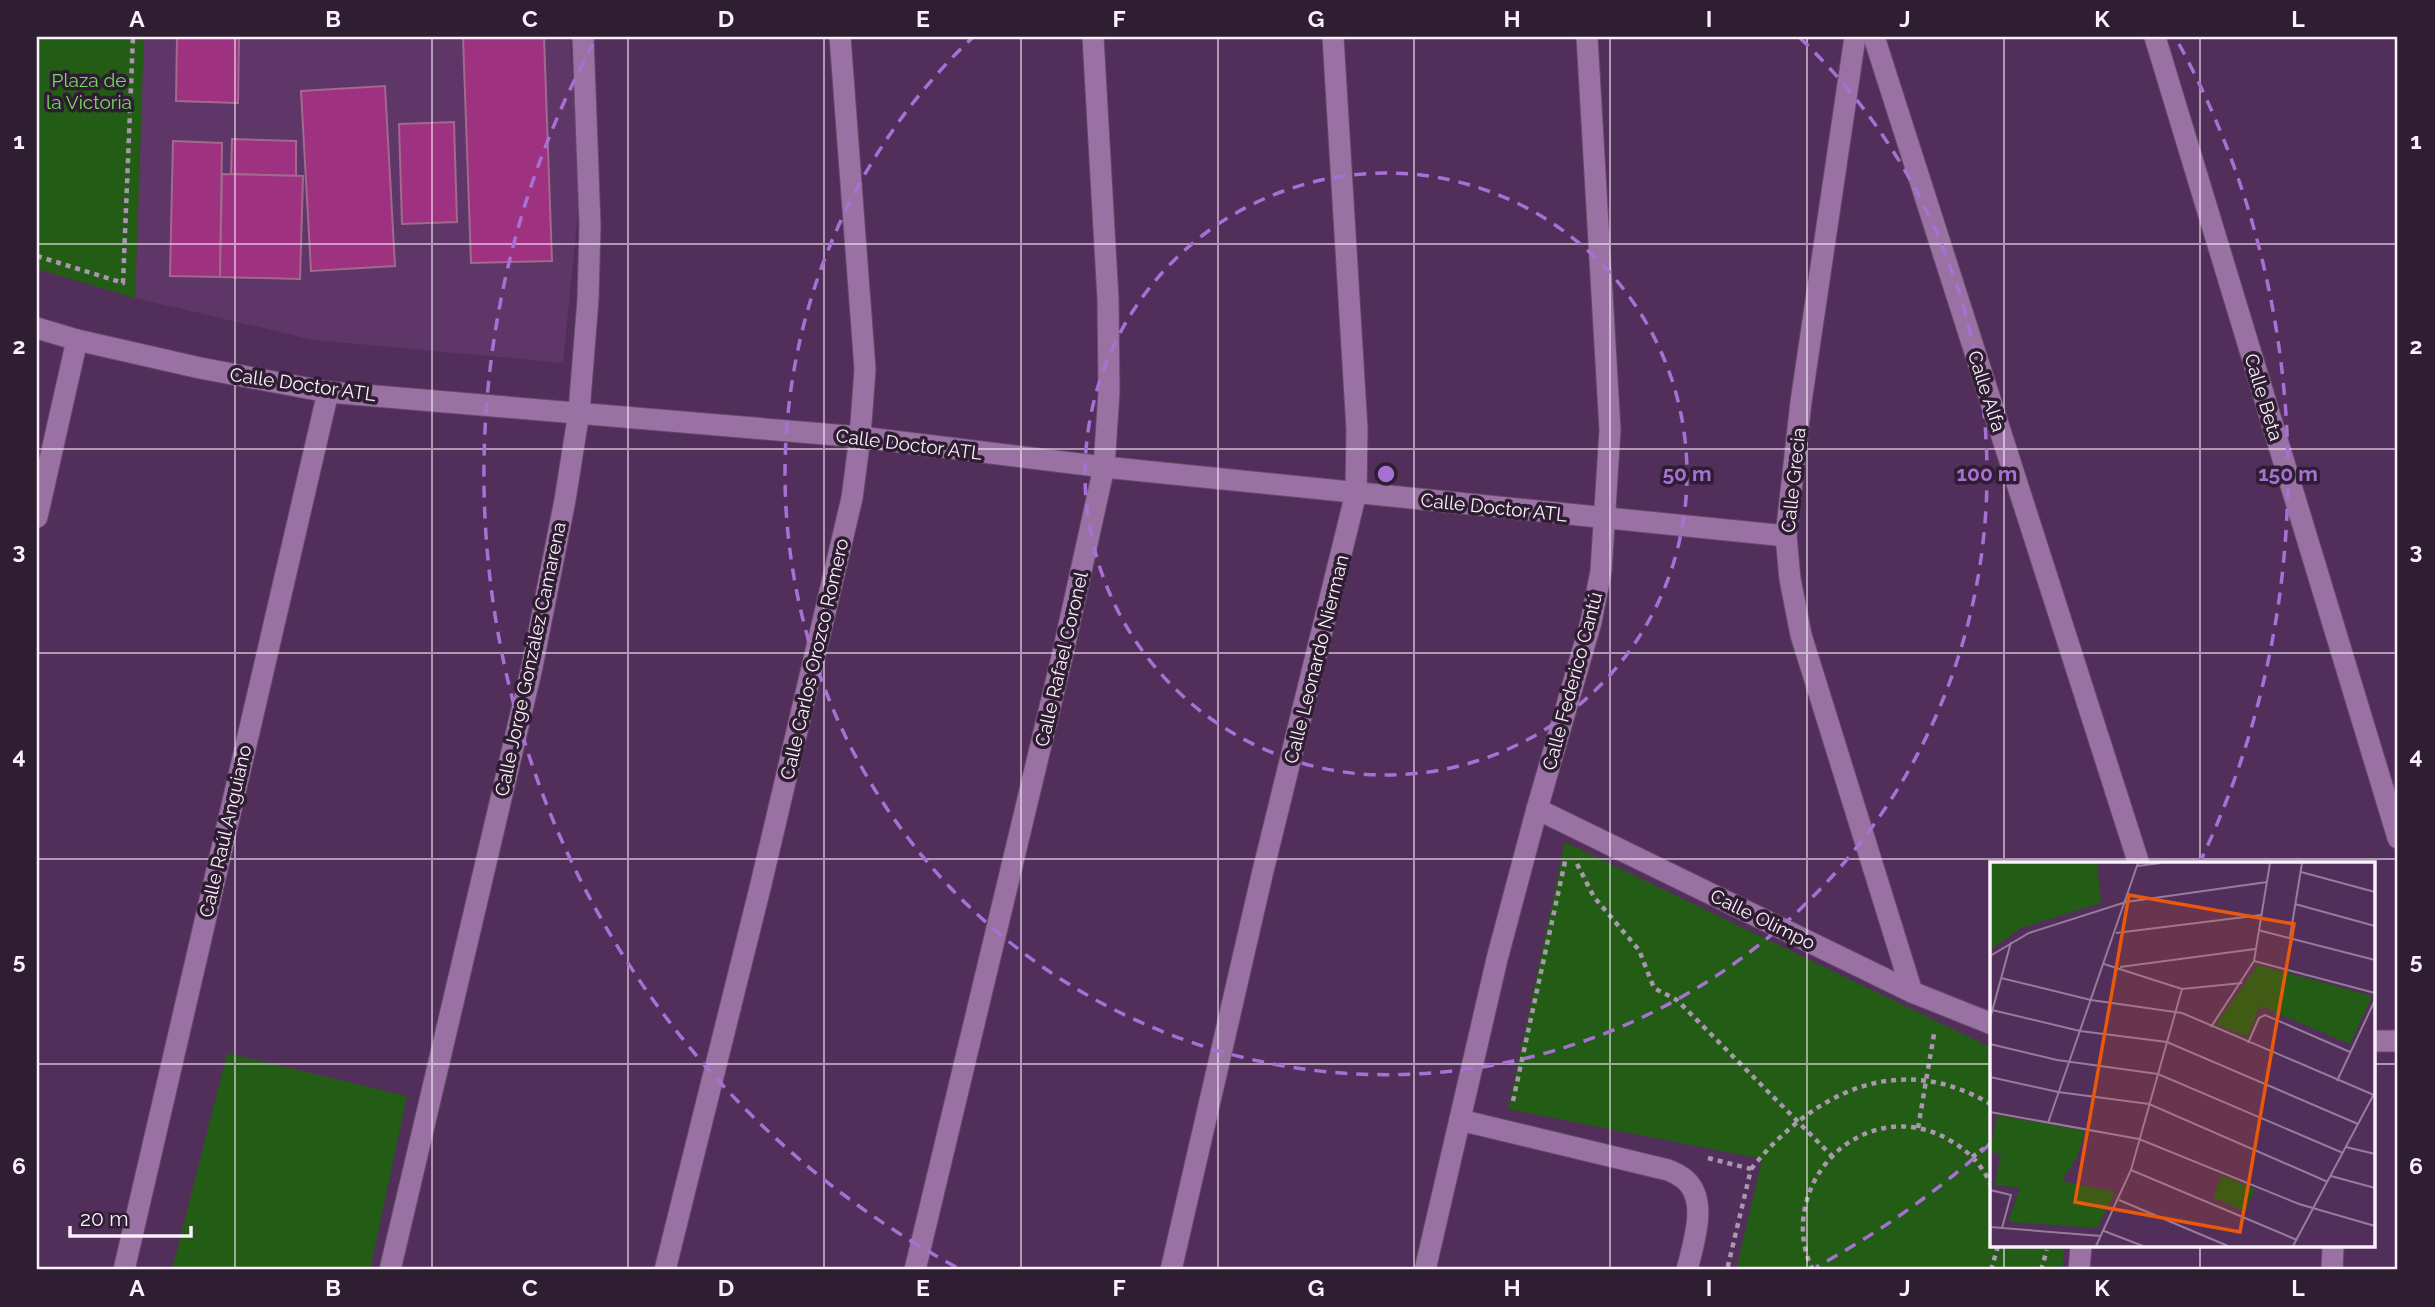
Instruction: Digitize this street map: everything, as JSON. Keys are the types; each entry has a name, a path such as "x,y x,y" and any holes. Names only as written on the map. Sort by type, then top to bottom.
{"street":[{"name":"Calle Jorge González Camarena","path":"390,1270 532,667 565,500 579,412 588,299 590,225 583,37"},
{"name":"Calle Carlos Orozco Romero","path":"665,1270 761,884 852,498 860,437 864,357 840,37"},
{"name":"Calle Rafael Coronel","path":"915,1270 1062,657 1104,467 1110,392 1108,313 1093,37"},
{"name":"Calle Leonardo Nierman","path":"1171,1270 1262,875 1356,493 1357,429 1332,37"},
{"name":"Calle Federico Cantú","path":"1425,1270 1497,959 1591,622 1601,571 1610,430 1587,37"},
{"name":"Calle Grecia","path":"1855,37 1801,402 1786,536 1790,579 1801,635 1913,992"},
{"name":"Calle Alfa","path":"1874,37 2138,862"},
{"name":"Calle Beta","path":"2155,37 2398,838"},
{"name":"Calle Doctor ATL","path":"37,328 77,340 200,368 328,392 860,437 1104,467 1786,536"},
{"path":"37,517 77,340"},
{"name":"Calle Raúl Anguiano","path":"124,1270 328,392"},
{"name":"Calle Olimpo","path":"1537,809 1913,992 1990,1023"},
{"path":"2376,1041 2398,1041"},
{"path":"1460,1120 1668,1170 1684,1179 1695,1193 1696,1230 1687,1270"},
{"path":"2079,1270 2081,1248"},
{"path":"2332,1270 2333,1248"}],"path":[{"path":"37,256 123,283 133,37"},
{"path":"1512,1107 1569,848 1594,897 1639,950 1654,988 1677,1000 1832,1156"},
{"path":"1918,1128 1934,1031"},
{"path":"1751,1169 1767,1149 1799,1122 1846,1091 1892,1080 1925,1080 1957,1087 1990,1104"},
{"path":"1813,1270 1808,1260 1802,1227 1807,1195 1821,1166 1845,1143 1874,1129 1907,1126 1939,1133 1967,1150 1990,1183"},
{"path":"1972,1157 1990,1144"},
{"path":"1991,1270 1997,1248"},
{"path":"2041,1270 2047,1248"}],"shaded area":[{"path":"144,37 570,37 580,192 563,363 314,340 135,298"}],"green space":[{"name":"Plaza de la Victoria","path":"37,37 144,37 135,298 37,269"},
{"path":"1565,842 1990,1047 1990,1248 2064,1248 2062,1270 1736,1270 1762,1159 1508,1109"},
{"path":"227,1053 407,1096 370,1270 172,1270"}],"building":[{"path":"177,37 239,37 238,103 176,101"},
{"path":"463,37 544,37 552,261 471,263"},
{"path":"385,86 395,266 311,271 301,91"},
{"path":"454,122 457,222 402,224 399,124"},
{"path":"232,139 296,141 296,176 231,174"},
{"path":"173,141 222,143 220,277 170,276"},
{"path":"222,174 303,176 300,279 220,277"}]}
